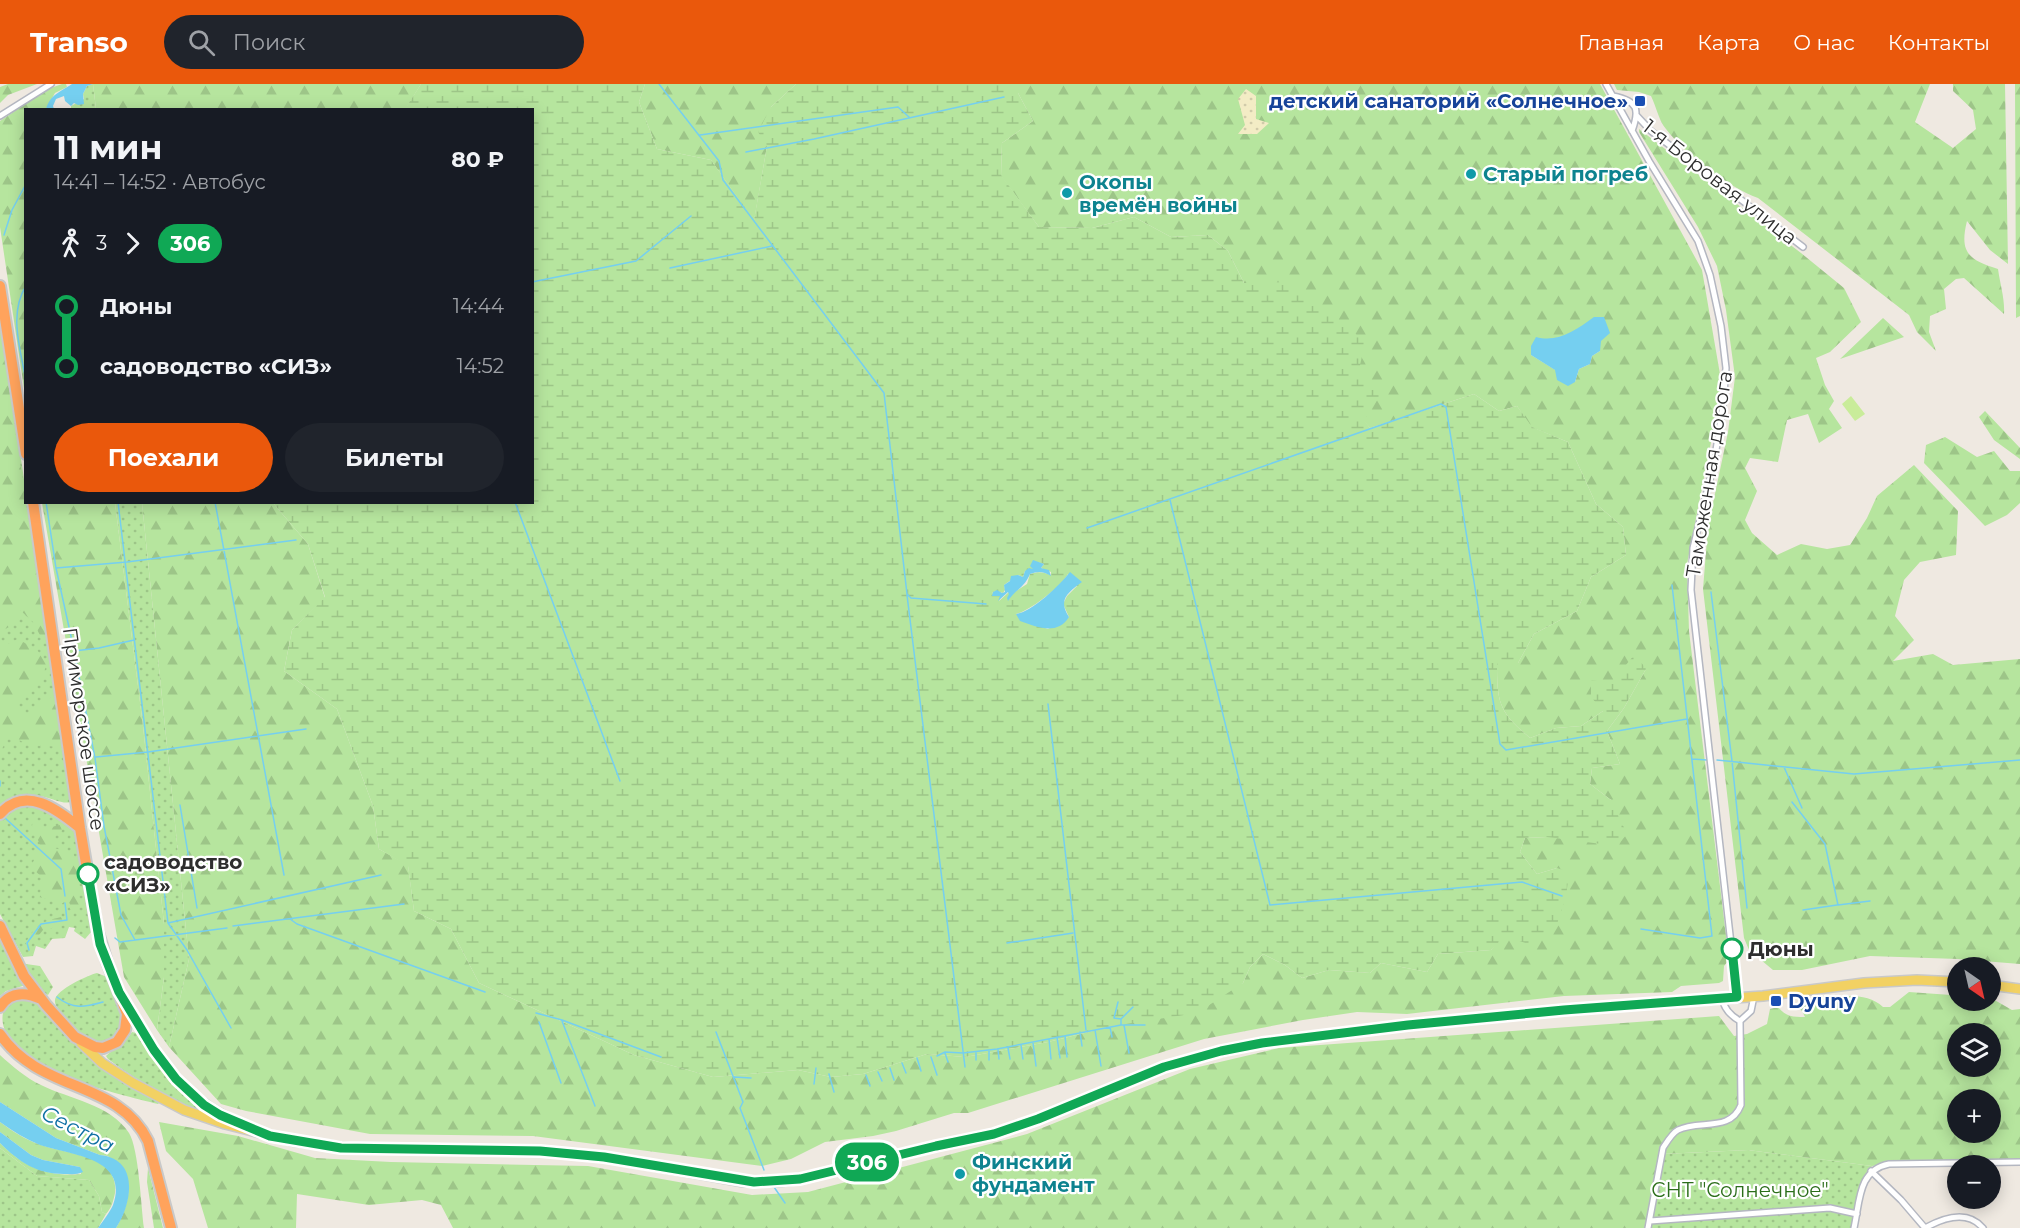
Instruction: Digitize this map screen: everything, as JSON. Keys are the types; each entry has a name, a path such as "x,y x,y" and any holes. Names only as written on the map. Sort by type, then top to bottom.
{"highway":[{"path":"0,286 24,440"},
{"name":"Приморское шоссе","path":"33,504 80,828 100,944 119,992"},
{"path":"0,814 14,803 32,801 49,804 80,828"},
{"name":"Приморское шоссе","path":"0,926 24,976 75,1037"},
{"path":"75,1037 95,1047 109,1046 117,1042 127,1023 127,1014 119,992"},
{"path":"0,1007 9,997 23,993 42,999"},
{"path":"0,1026 10,1048"},
{"path":"0,1034 10,1048 24,1060 47,1074 115,1104 125,1110 142,1128 148,1142 171,1228"}],"main road":[{"name":"Приморское шоссе","path":"75,1037 102,1063 184,1110 270,1136 349,1148 540,1151 604,1157 744,1182 789,1181 1002,1132 1164,1067 1211,1053 1251,1045 1408,1025 1564,1010 1811,991 1864,983 1917,980 1947,981"},
{"path":"2001,986 2020,989"},
{"name":"Приморское шоссе","path":"119,992 159,1057 187,1091 220,1115 270,1136"}],"street":[{"path":"0,116 51,84"},
{"name":"Таможенная дорога","path":"1606,84 1707,260 1726,360 1723,405 1714,463 1693,548 1691,590 1737,997"},
{"name":"1-я Боровая улица","path":"1613,96 1627,99 1651,131 1803,247"},
{"path":"1632,131 1638,116"},
{"path":"1648,1228 1663,1148 1670,1137 1678,1130 1722,1123 1739,1111 1741,1105 1740,1021 1750,1011 1754,996"},
{"path":"1722,998 1723,1005 1734,1018 1740,1021"},
{"path":"1854,1228 1865,1177 1878,1166 2020,1162"},
{"path":"1871,1171 1924,1228 1940,1220 1956,1216 1969,1218 1983,1228"},
{"path":"1650,1221 1830,1208 1857,1214"}],"green space":[{"path":"8,84 37,84 8,95 0,103 0,87"},
{"path":"62,84 66,84 67,87 55,93 47,108 24,108 24,388 0,227 0,121 48,89"},
{"path":"93,84 96,108 71,108 84,99 83,94 87,86"},
{"path":"93,84 421,84 406,108 96,108"},
{"path":"421,84 645,84 639,102 657,149 711,160 754,220 767,146 758,132 771,107 796,84 1018,84 1018,93 1033,121 1002,143 1001,175 1039,227 1092,228 1134,217 1171,237 1208,235 1228,251 1244,283 1294,282 1365,342 1359,370 1382,392 1364,420 1370,428 1474,394 1499,411 1517,406 1532,427 1568,442 1596,504 1623,527 1626,555 1591,577 1577,611 1534,634 1518,663 1497,663 1499,697 1512,721 1530,738 1556,728 1581,726 1603,711 1591,697 1591,680 1611,683 1635,654 1646,669 1624,708 1607,731 1620,764 1592,768 1590,784 1611,800 1627,834 1617,846 1547,837 1525,838 1520,852 1537,874 1557,868 1569,872 1566,897 1556,927 1531,945 1505,936 1491,950 1438,954 1427,972 1381,963 1370,973 1329,970 1302,978 1285,965 1263,954 1250,967 1243,983 1197,1013 1113,1026 1048,1042 965,1057 927,1054 863,1074 831,1077 798,1070 713,1077 634,1055 479,983 451,929 414,911 408,866 379,849 373,806 337,709 284,671 292,630 325,597 308,544 274,504 534,504 534,108 406,108","holes":["1033,561 1044,564 1041,568 1051,572 1051,575 1041,572 1030,574 1027,584 1013,593 1009,599 1009,592 999,601 1001,596 992,593 996,591 1003,593 1004,585 1018,575 1023,577 1025,571 1033,569","1068,574 1077,586 1063,604 1069,617 1048,629 1027,622 1016,614 1044,598"]},
{"path":"645,84 796,84 771,107 754,221 711,160 657,149 639,102"},
{"path":"1018,84 1600,84 1702,270 1721,380 1719,402 1687,564 1689,631 1729,960 1724,966 1723,981 1681,986 1672,992 1564,996 1407,1014 1357,1012 1204,1039 968,1113 954,1113 873,1136 825,1142 791,1159 762,1166 533,1136 370,1134 246,1111 221,1104 169,1047 189,959 142,504 274,504 308,544 325,598 292,630 284,671 337,709 373,806 379,849 408,865 414,911 451,929 479,983 634,1055 713,1077 798,1070 831,1077 863,1074 927,1054 965,1057 1048,1042 1113,1026 1243,983 1250,967 1263,954 1285,965 1302,978 1329,970 1370,973 1381,963 1427,972 1438,954 1491,950 1557,868 1537,874 1520,852 1525,838 1547,837 1611,800 1590,784 1592,768 1620,764 1607,731 1624,708 1646,669 1603,711 1581,726 1556,728 1530,738 1512,721 1502,706 1499,697 1497,663 1518,663 1534,634 1577,611 1591,577 1626,555 1623,527 1596,504 1568,442 1531,427 1517,406 1499,411 1474,394 1370,428 1244,283 1228,251 1208,235 1171,237 1134,217 1092,228 1039,227 1001,176 1002,143 1033,121 1018,93","holes":["1581,327 1600,351 1592,356 1590,364 1579,369 1575,382 1531,355 1536,338 1559,337"]},
{"path":"1614,84 1930,84 1915,122 1953,148 1976,129 1973,110 1953,91 1953,84 2005,84 2008,264 1990,250 1967,221 1964,241 1973,258 1998,269 2004,314 1964,278 1956,279 1944,289 1946,309 1930,316 1929,332 1936,351 1917,332 1909,315 1758,198 1721,178 1696,159 1674,139 1664,126 1651,96 1639,92 1617,90"},
{"path":"2015,84 2020,84 2020,316 2016,318"},
{"path":"1639,129 1844,288 1861,322 1830,352 1816,358 1825,385 1834,401 1829,409 1842,428 1819,443 1808,414 1787,420 1778,462 1750,458 1745,468 1757,491 1745,520 1752,533 1777,555 1801,544 1827,549 1850,545 1867,518 1877,496 1914,465 1958,511 1956,555 1920,562 1904,580 1895,616 1914,640 1893,661 1933,654 1953,665 2020,659 2020,964 2001,962 2001,957 1947,959 1870,956 1802,970 1773,970 1749,950 1744,938 1703,589 1708,527 1728,432 1735,377 1726,310 1717,266 1698,227"},
{"path":"0,317 24,479 24,504 28,504 72,797 71,802 65,802 41,796 22,796 10,801 0,809"},
{"path":"1883,318 1904,337 1840,359"},
{"path":"0,328 24,489 24,504 26,504 47,643 42,639 33,622 20,610 18,622 0,632"},
{"path":"1851,396 1865,414 1855,421 1842,404"},
{"path":"1985,411 2020,448 2020,459 1994,440 1979,417"},
{"path":"1945,437 1977,457 1994,451 2010,471 2020,471 2020,503 2007,515 1985,526 1924,463 1926,445"},
{"path":"42,504 115,504 143,726 164,924 164,977 157,1030 124,977"},
{"path":"115,504 142,504 189,959 169,1047 157,1030 164,977 164,924 143,726"},
{"path":"18,639 37,650 47,663 38,682 15,707 22,715 26,714 54,695 62,747 29,745 9,735 0,753 0,642 8,644"},
{"path":"31,804 77,825 92,931 85,939 74,931 75,928 69,927 65,938 52,939 45,949 36,946 33,956 23,957 0,914 0,821 14,809"},
{"path":"33,819 40,822 42,829 60,825 62,830 54,838 54,848 73,853 75,857 78,875 76,887 81,904 76,911 70,909 67,900 60,905 39,897 44,879 33,869 33,862 41,847 32,826"},
{"path":"61,917 73,918 74,923 43,930 31,945 25,944 39,925"},
{"path":"0,938 26,985 6,991 0,996"},
{"path":"26,964 40,966 53,987 48,995 35,983 25,967"},
{"path":"97,973 107,977 123,1011 124,1025 114,1039 98,1042 80,1033 55,1002 57,996 66,988"},
{"path":"1909,992 1947,995 1947,1011 2001,1011 2001,1004 2012,1010 2020,1009 2020,1162 2001,1162 2001,1155 1947,1155 1947,1163 1872,1166 1748,1150 1662,1154 1648,1228 453,1228 441,1205 422,1200 369,1205 297,1194 296,1228 208,1228 193,1179 166,1151 159,1122 238,1136 315,1158 588,1166 752,1195 808,1192 1027,1134 1190,1069 1279,1048 1719,1016 1734,1036 1747,1034 1767,1024 1770,1009 1778,1007 1790,1016 1805,1017 1796,1006 1802,1001 1855,996 1875,1001 1883,1007 1890,1007"},
{"path":"14,999 32,1000 38,1004 89,1056 116,1078 159,1103 74,1080 32,1059 16,1046 5,1031 3,1013"},
{"path":"132,1032 136,1033 169,1077 211,1115 157,1091 108,1059 106,1056"},
{"path":"0,1055 19,1072 35,1082 88,1103 121,1123 129,1133 135,1152 144,1228 116,1228 126,1206 128,1188 124,1176 108,1156 56,1138 0,1102"},
{"path":"0,1122 30,1141 100,1163 109,1171 114,1180 115,1193 106,1214 102,1212 99,1196 89,1180 37,1176 0,1148 0,1143 18,1158 37,1169 57,1174 81,1174 80,1167 43,1160 31,1155 0,1132"},
{"path":"0,1148 37,1176 89,1180 99,1196 102,1212 106,1214 98,1228 0,1228"},
{"name":"СНТ \"Солнечное\"","path":"1748,1150 1872,1166 1865,1177 1854,1228 1648,1228 1662,1154"},
{"path":"148,1168 163,1228 154,1228 147,1182"}],"sand":[{"path":"1246,89 1256,96 1256,119 1269,123 1257,134 1238,134 1245,125 1238,99"}],"water":[{"path":"72,84 93,84 87,86 83,94 84,104 74,103 71,106 65,101 64,96 56,99 54,108 46,108 53,97"},
{"path":"1594,317 1604,317 1610,333 1601,341 1600,351 1592,356 1590,364 1579,369 1575,382 1568,386 1557,380 1555,370 1531,355 1531,346 1536,337 1559,337 1574,331"},
{"path":"1033,560 1044,564 1041,568 1049,570 1051,576 1040,572 1030,574 1008,601 1008,592 998,601 1000,596 992,596 997,590 1005,592 1004,585 1010,581 1011,576 1023,577 1025,571 1029,568 1033,569 1030,566"},
{"path":"1070,572 1082,582 1066,596 1064,605 1069,617 1064,623 1053,628 1046,628 1020,621 1016,614 1037,603"},
{"path":"0,1102 56,1138 113,1158 122,1165 127,1174 129,1195 122,1218 116,1228 98,1228 113,1205 116,1189 113,1177 105,1168 80,1156 40,1145 14,1132 0,1122"},
{"path":"0,1132 31,1155 43,1160 80,1167 83,1172 74,1174 45,1172 29,1166 0,1143"}],"waterway":[{"path":"659,84 719,161 723,180 884,393 907,594 911,598 986,604"},
{"path":"746,152 1004,97"},
{"path":"700,135 898,107 909,117"},
{"path":"4,235 12,210 24,188"},
{"path":"534,282 636,261 691,216"},
{"path":"670,268 772,246"},
{"path":"24,290 17,320 24,371"},
{"path":"1087,528 1441,404 1446,407 1500,744 1506,750 1687,719"},
{"path":"1170,500 1270,905 1522,882 1562,896"},
{"path":"46,504 56,568 74,650"},
{"path":"118,504 168,923 187,950 231,1028"},
{"path":"215,504 284,875"},
{"path":"516,504 620,781"},
{"path":"56,568 127,562 296,540"},
{"path":"1641,929 1700,938 1712,936 1672,585"},
{"path":"1711,592 1747,908"},
{"path":"907,595 965,1067"},
{"path":"134,640 74,651 95,758 104,826 121,915 135,940"},
{"path":"1048,704 1086,1030"},
{"path":"96,757 148,752 306,729"},
{"path":"1692,759 1707,760"},
{"path":"1717,760 1854,774 2020,760"},
{"path":"1784,767 1802,808"},
{"path":"0,781 0,786"},
{"path":"1792,802 1825,844 1838,905 1870,901"},
{"path":"180,805 197,908"},
{"path":"5,818 61,869 65,896"},
{"path":"168,923 381,875"},
{"path":"29,950 27,943 41,924 67,920 65,903"},
{"path":"233,926 404,904"},
{"path":"1803,910 1837,905"},
{"path":"290,919 297,924 485,992"},
{"path":"115,938 120,942 227,928"},
{"path":"1007,943 1073,933"},
{"path":"57,997 74,1006 103,1002"},
{"path":"1118,1002 1114,1018 1121,1019"},
{"path":"1121,1025 1121,1019 1133,1007"},
{"path":"536,1013 562,1020 661,1057"},
{"path":"562,1021 595,1106"},
{"path":"539,1022 561,1083"},
{"path":"937,1056 945,1052 963,1053 997,1049 1121,1025 1145,1025"},
{"path":"1124,1025 1129,1053"},
{"path":"1110,1027 1112,1037"},
{"path":"1095,1030 1101,1066"},
{"path":"716,1032 743,1102 740,1108 764,1170"},
{"path":"1080,1032 1082,1046"},
{"path":"1065,1036 1067,1057"},
{"path":"1057,1037 1060,1058"},
{"path":"1049,1039 1051,1059"},
{"path":"1033,1043 1036,1066"},
{"path":"1021,1045 1023,1059"},
{"path":"1008,1048 1010,1059"},
{"path":"998,1050 999,1059"},
{"path":"989,1051 989,1060"},
{"path":"945,1053 948,1062"},
{"path":"976,1053 976,1060"},
{"path":"931,1057 937,1075"},
{"path":"917,1058 921,1071"},
{"path":"902,1063 906,1073"},
{"path":"814,1084 816,1068"},
{"path":"890,1068 894,1080"},
{"path":"878,1072 882,1081"},
{"path":"829,1074 834,1092"},
{"path":"866,1075 870,1086"},
{"path":"734,1077 751,1078"},
{"path":"774,1187 785,1203"}],"bus line":[{"name":"306","path":"88,874 100,944 119,992 154,1050 176,1079 204,1105 220,1115 270,1136 341,1148 540,1151 604,1157 744,1182 800,1179 994,1134 1038,1119 1164,1067 1221,1051 1262,1043 1408,1025 1737,997 1732,949"}],"place":[{"name":"детский санаторий «Солнечное»","path":"1640,101"},
{"name":"Старый погреб","path":"1471,174"},
{"name":"Окопы времён войны","path":"1067,193"},
{"name":"садоводство «СИЗ»","path":"88,874"},
{"name":"Дюны","path":"1732,949"},
{"name":"Dyuny","path":"1776,1001"},
{"name":"Финский фундамент","path":"960,1174"}],"water label":[{"name":"Сестра","path":"78,1129"}]}
